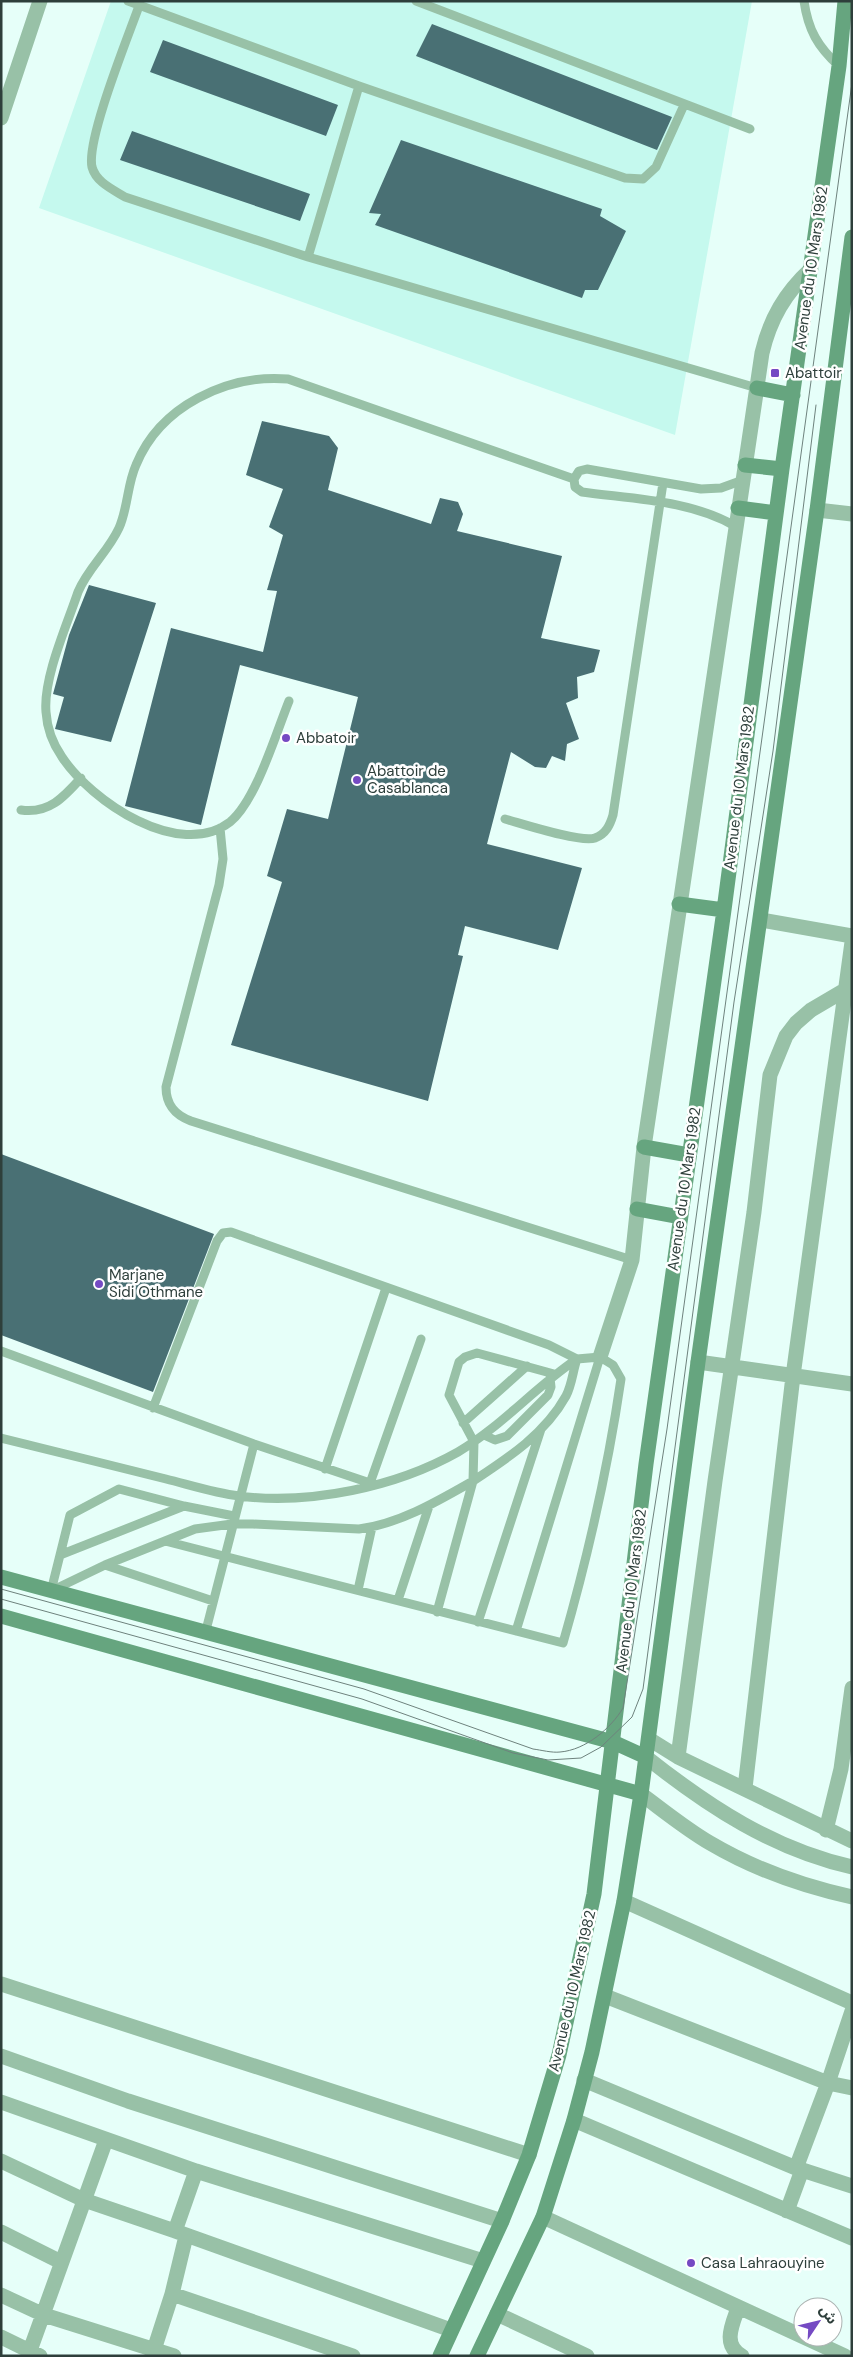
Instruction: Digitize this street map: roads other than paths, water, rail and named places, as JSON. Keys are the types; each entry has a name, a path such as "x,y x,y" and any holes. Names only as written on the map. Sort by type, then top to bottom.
{"main road":[{"name":"Avenue du 10 Mars 1982","path":"440,2356 502,2221 529,2155 559,2055 594,1894 646,1464 724,910 776,513 839,66 846,1"},
{"name":"Avenue du 10 Mars 1982","path":"477,2356 543,2217 574,2120 605,1996 624,1901 649,1739 698,1362 817,510 852,237"},
{"path":"757,388 793,395"},
{"path":"745,464 782,469"},
{"path":"738,508 776,513"},
{"path":"679,904 724,910"},
{"path":"644,1147 689,1155"},
{"path":"637,1209 680,1217"},
{"path":"1,1577 205,1634 352,1671 613,1742 646,1757"},
{"path":"1,1616 641,1794"}],"street":[{"path":"1,118 40,1"},
{"path":"600,1357 632,1260 644,1147 762,353 770,324 784,298 810,269"},
{"path":"817,510 852,514"},
{"path":"760,920 852,936"},
{"path":"745,1788 793,1376 852,942"},
{"path":"678,1757 770,1076 786,1036 796,1022 811,1010 845,990"},
{"path":"698,1362 852,1384"},
{"path":"826,1830 841,1769 852,1688"},
{"path":"649,1739 678,1757 852,1841"},
{"path":"646,1757 702,1799 750,1829 819,1860 852,1867"},
{"path":"641,1794 686,1827 737,1858 814,1888 852,1898"},
{"path":"624,1901 852,2004"},
{"path":"1,1984 529,2155"},
{"path":"605,1996 828,2083 852,2088"},
{"path":"787,2210 852,2011"},
{"path":"1,2056 128,2101 502,2221"},
{"path":"584,2080 799,2169 852,2186"},
{"path":"1,2102 196,2171 482,2261"},
{"path":"574,2120 852,2238"},
{"path":"1,2337 33,2355 44,2315 106,2140"},
{"path":"1,2161 84,2200 451,2330"},
{"path":"153,2352 172,2294 181,2234 196,2171"},
{"path":"543,2217 845,2356"},
{"path":"1,2232 62,2262"},
{"path":"172,2294 353,2356"},
{"path":"1,2295 44,2315 153,2352 174,2356"},
{"path":"738,2308 731,2329 730,2340 734,2350 742,2356"},
{"path":"498,2314 587,2356"}],"lane":[{"path":"128,1 359,86 625,178 643,179 656,167 684,105"},
{"path":"416,1 750,129"},
{"path":"804,1 809,29 815,41 823,52 839,66"},
{"path":"139,6 92,142 92,167 102,183 125,197 308,258 757,388"},
{"path":"308,258 359,86"},
{"path":"289,701 248,801 240,812 220,828 205,833 188,835 148,825 111,806 63,759 51,736 46,699 50,677 84,577 106,550 121,523 133,474 146,444 169,418 205,395 220,388 252,379 288,379 574,479"},
{"path":"735,526 700,510 582,492 575,487 574,479 579,471 587,469 710,490 732,485 743,480"},
{"path":"505,819 586,840 600,836 609,827 663,482"},
{"path":"21,810 36,811 51,806 65,797 81,778"},
{"path":"220,828 223,860 219,885 166,1087 168,1101 177,1114 201,1124 632,1260"},
{"path":"154,1408 217,1241 223,1234 231,1232 549,1345 576,1358 600,1357 613,1365 621,1379 611,1444 580,1585 563,1643 437,1612 225,1554 165,1541"},
{"path":"325,1469 386,1288"},
{"path":"369,1484 421,1339"},
{"path":"1,1351 154,1408 369,1484"},
{"path":"437,1612 473,1481 474,1442 448,1395 459,1362 465,1357 477,1353 527,1366 552,1376"},
{"path":"516,1631 600,1357"},
{"path":"1,1438 239,1496 316,1497 369,1484 433,1464 484,1435 552,1376 576,1358"},
{"path":"51,1591 70,1514 119,1489 233,1520 359,1529 372,1528 429,1506 473,1481 521,1449 542,1428 566,1395 576,1358"},
{"path":"463,1423 527,1366"},
{"path":"484,1435 495,1440 507,1436 548,1395 552,1376"},
{"path":"478,1622 542,1428"},
{"path":"205,1634 239,1496 254,1444"},
{"path":"60,1555 184,1506"},
{"path":"398,1600 429,1506"},
{"path":"51,1591 105,1566 195,1529 233,1520"},
{"path":"358,1590 372,1528"},
{"path":"105,1566 213,1601"}],"tram line":[{"path":"1,1589 364,1689 533,1749 557,1752 579,1747 605,1730 623,1708 667,1429 852,83"},
{"path":"1,1599 362,1699 513,1753 548,1760 581,1758 601,1747 632,1717 643,1689 734,1002 773,751 816,405"}],"place":[{"name":"Abattoir","path":"775,373"},
{"name":"Abbatoir","path":"286,738"},
{"name":"Abattoir de Casablanca","path":"357,780"},
{"name":"Marjane Sidi Othmane","path":"99,1284"},
{"name":"Casa Lahraouyine","path":"691,2263"}]}
